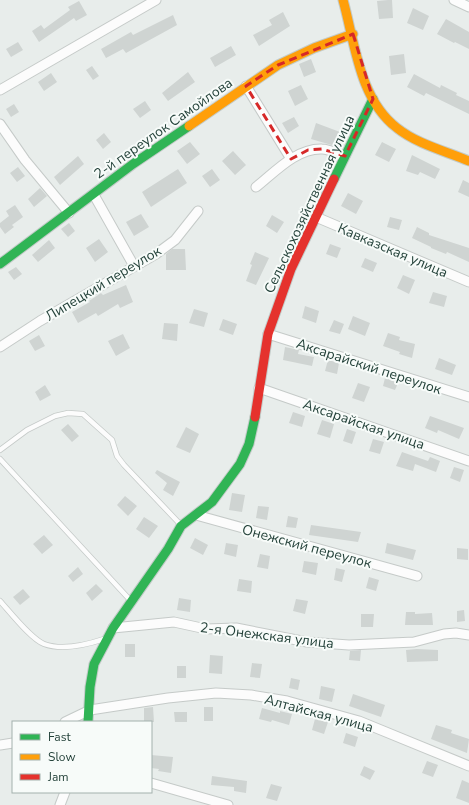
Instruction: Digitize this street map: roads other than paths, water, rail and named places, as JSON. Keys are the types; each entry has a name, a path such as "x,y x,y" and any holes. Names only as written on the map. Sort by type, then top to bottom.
{"street":[{"path":"0,90 156,0"},
{"path":"454,0 469,7"},
{"path":"344,4 362,71 373,99 385,117 396,127 411,136 469,161"},
{"name":"2-й переулок Самойлова","path":"0,264 94,195 133,164 278,65 314,48 353,34"},
{"path":"246,86 291,159"},
{"name":"Сельскохозяйственная улица","path":"88,721 90,710 90,687 94,664 113,628 168,549 181,526 212,502 240,464 249,444 254,423 268,334 291,269 373,99"},
{"path":"0,124 25,160 69,213"},
{"path":"256,187 291,159 308,150 322,149 345,156"},
{"path":"94,195 134,266"},
{"name":"Липецкий переулок","path":"0,347 40,321 134,266 175,240 198,211"},
{"name":"Кавказская улица","path":"316,217 469,282"},
{"name":"Аксарайский переулок","path":"268,334 469,397"},
{"name":"Аксарайская улица","path":"259,388 469,460"},
{"name":"Онежский переулок","path":"196,515 417,576"},
{"name":"2-я Онежская улица","path":"113,628 174,622 206,629 236,628 307,642 349,644 414,642 444,634 456,633 469,636"},
{"name":"Алтайская улица","path":"67,721 90,710 216,693 251,695 288,701 358,721 469,766"},
{"path":"0,745 12,743"},
{"path":"152,783 228,805"},
{"path":"60,805 65,793"}],"lane":[{"path":"0,450 27,430 55,416 68,413 83,414 112,440 117,456 124,465 181,526"},
{"path":"0,459 131,601"},
{"path":"0,601 25,629 43,644 69,647 89,644 108,638"}]}
